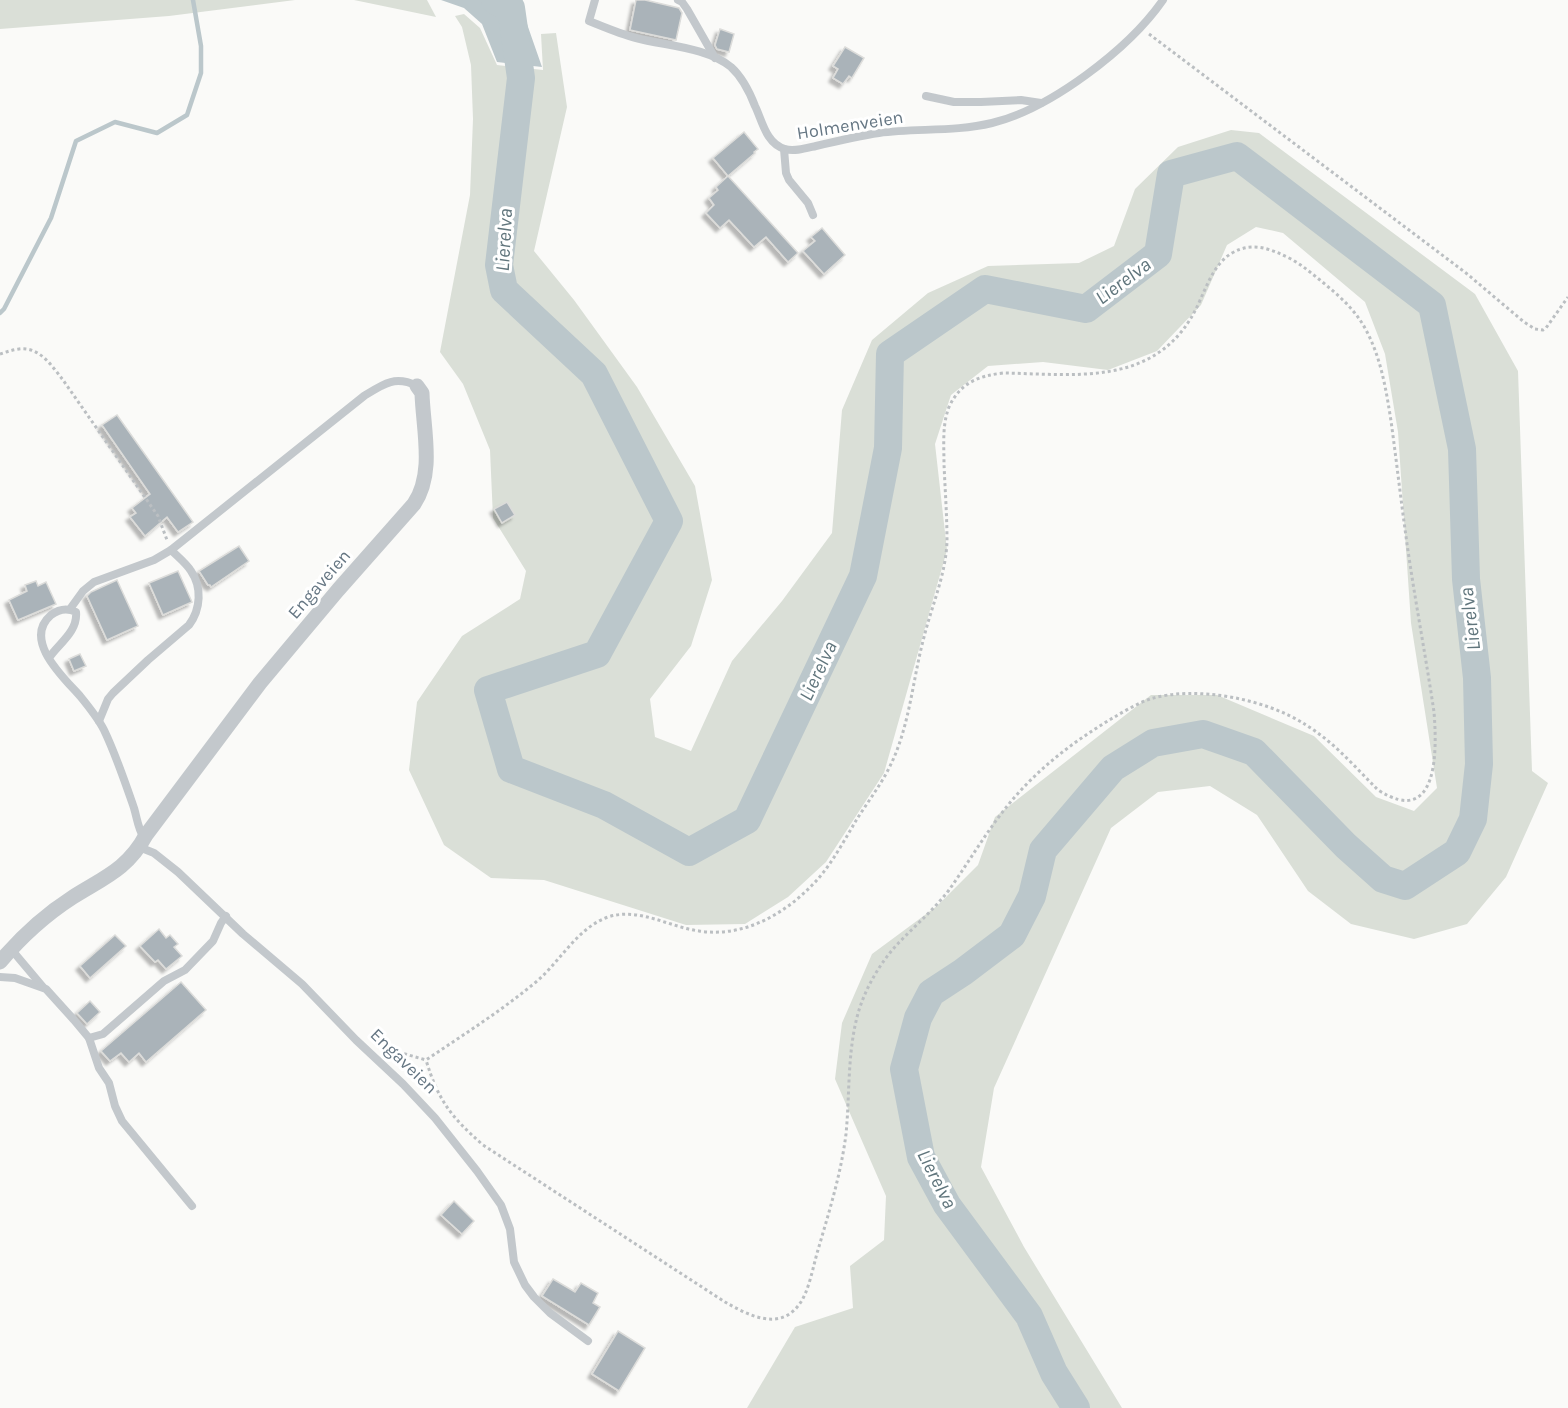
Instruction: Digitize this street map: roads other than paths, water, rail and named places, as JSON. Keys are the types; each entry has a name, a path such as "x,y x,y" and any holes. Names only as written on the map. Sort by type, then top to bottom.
{"street":[{"name":"Engaveien","path":"0,962 24,934 73,897 118,870 142,843 260,683 419,497 426,469 422,393 417,386"}],"lane":[{"name":"Holmenveien","path":"595,0 589,21 634,38 704,53 731,68 745,84 764,129 774,142 784,149 798,149 878,133 962,128 993,123 1029,110 1088,73 1120,47 1163,0"},
{"path":"678,0 687,9 715,58"},
{"path":"926,96 954,102 1021,100 1041,103"},
{"path":"784,149 786,173 789,180 808,203 813,215"},
{"path":"70,609 83,591 94,582 154,560 171,550 364,396 391,381 406,381 417,386"},
{"path":"99,721 113,693 184,630 194,618 199,602 195,579 187,566 171,550"},
{"path":"49,658 74,626 77,620 76,612 70,609 54,613 44,624 41,631 42,639 49,658 54,668 99,721 122,773 142,843"},
{"name":"Engaveien","path":"142,843 178,872 243,934 302,984 356,1040 403,1083 492,1190 508,1221 514,1262 525,1285 550,1314 588,1341"},
{"path":"89,1038 103,1034 164,981 185,970 213,941 226,916"},
{"path":"10,949 89,1038 99,1068 109,1083 122,1121 192,1206"},
{"path":"0,977 15,978 45,989"}],"waterway":[{"path":"0,313 51,218 76,141 115,122 157,133 187,115 201,73 201,46 193,0"},
{"name":"Lierelva","path":"495,0 511,8 521,78 499,265 504,290 594,374 669,521 597,654 488,690 511,769 604,805 689,852 747,820 863,576 888,448 890,354 985,289 1086,309 1158,254 1171,174 1237,156 1432,305 1462,449 1466,579 1477,678 1479,764 1473,819 1457,852 1405,886 1383,879 1346,846 1254,752 1203,734 1153,743 1113,768 1043,850 1032,896 1012,935 931,993 918,1018 904,1069 921,1157 947,1205 1029,1316 1054,1373 1076,1408"}]}
